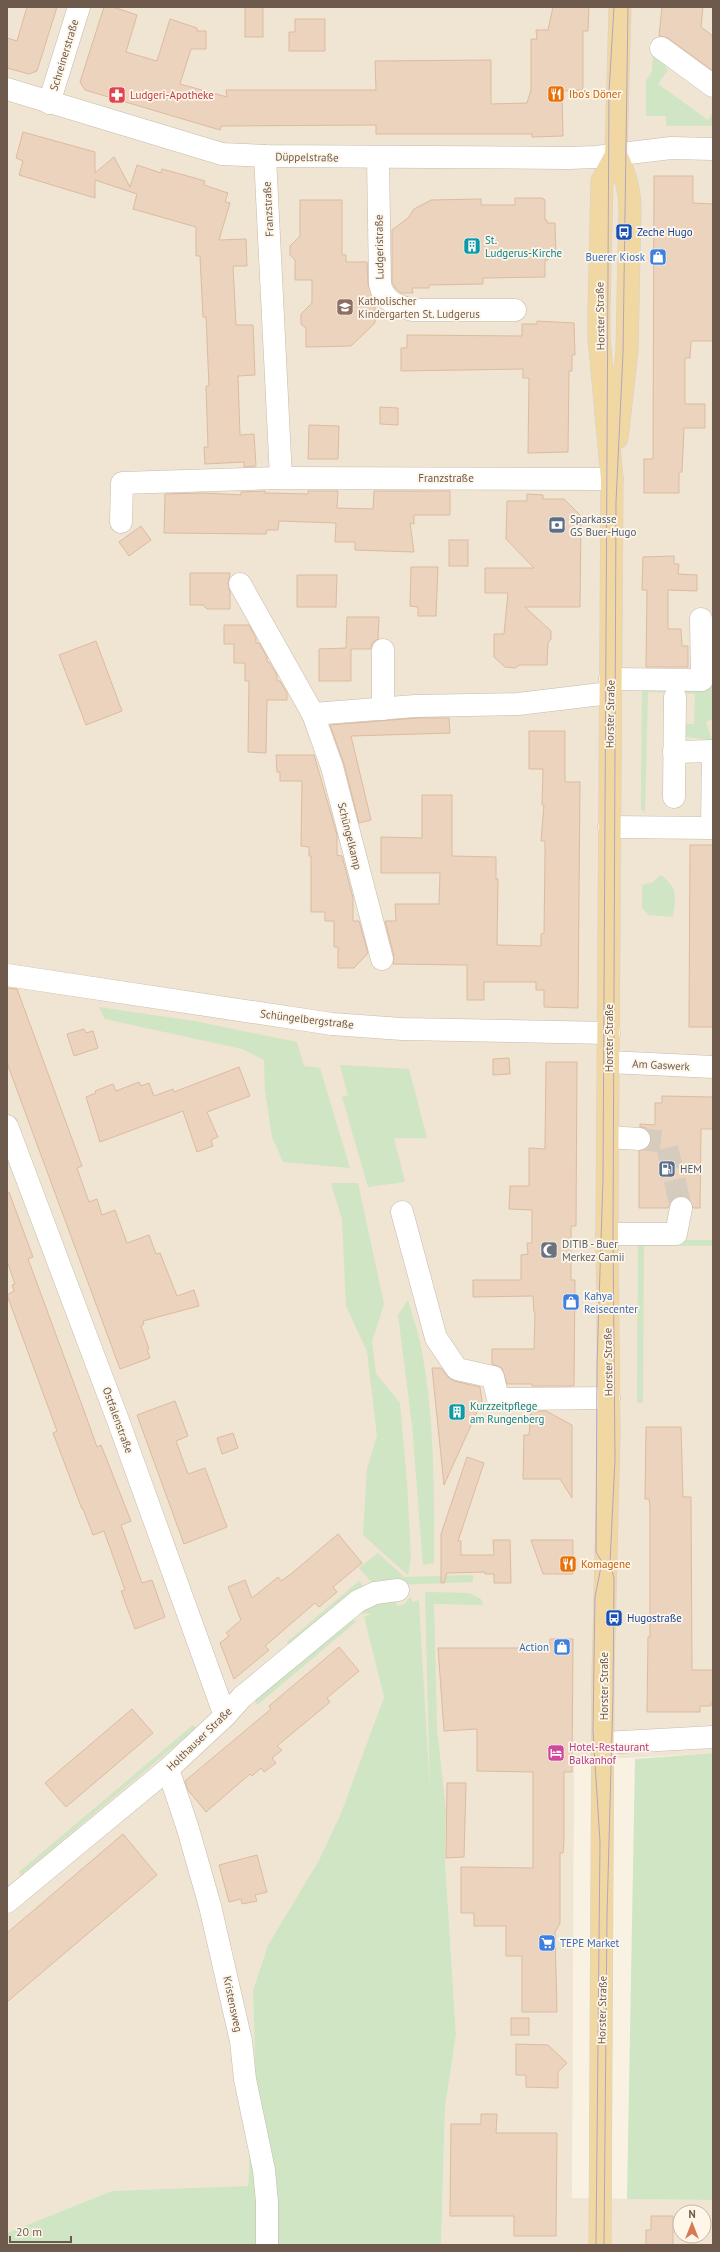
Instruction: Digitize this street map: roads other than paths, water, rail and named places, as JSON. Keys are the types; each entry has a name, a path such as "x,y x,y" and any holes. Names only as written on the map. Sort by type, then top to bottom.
{"main road":[{"name":"Horster Straße","path":"612,479 598,338 599,278 602,181 616,155 620,7"},
{"name":"Horster Straße","path":"600,2245 604,1743 603,1676 606,1606 609,1398 606,1234 609,1062 609,827 612,479 627,351 630,207 628,184 625,173 616,155"}],"street":[{"name":"Schreinerstraße","path":"49,102 78,7"},
{"path":"660,48 713,86"},
{"name":"Düppelstraße","path":"7,89 222,154 378,158 569,158 616,155 671,148 713,149"},
{"name":"Franzstraße","path":"265,156 281,478"},
{"name":"Ludgeristraße","path":"378,158 380,284 385,297 399,306 413,310 515,310"},
{"name":"Franzstraße","path":"121,522 122,483 237,481 281,478 612,479"},
{"name":"Schüngelkamp","path":"240,584 313,714 332,767 382,959"},
{"path":"313,714 383,709 518,704 610,686 702,680 701,619"},
{"path":"383,650 383,709"},
{"path":"674,797 675,697"},
{"path":"609,827 712,827 711,758 713,752 674,752"},
{"name":"Schüngelbergstraße","path":"7,975 332,1024 402,1029 609,1033"},
{"name":"Am Gaswerk","path":"609,1062 713,1067"},
{"name":"Ostfalenstraße","path":"7,1126 119,1423 225,1716"},
{"path":"608,1137 639,1139"},
{"path":"606,1234 676,1234 681,1208"},
{"path":"402,1212 436,1338 457,1369 493,1377 498,1399 609,1398"},
{"name":"Holthauser Straße","path":"7,1902 168,1769 225,1716 242,1696 358,1601 375,1593 398,1590"},
{"path":"604,1743 713,1737"},
{"name":"Kristensweg","path":"168,1769 176,1789 194,1850 233,2003 241,2041 245,2079 264,2170 267,2202 267,2245"}],"tunnel":[{"path":"639,1139 666,1142 681,1208"}],"tram line":[{"path":"596,2245 600,1842 593,1731 595,1597 602,1562 596,1552 597,1364 603,1179 609,92 614,7"},
{"path":"604,2245 607,1915 613,1694 614,1578 610,1563 615,1459 613,1234 616,502 623,353 628,7"}],"place":[{"name":"Ibo's Döner","path":"556,94"},
{"name":"Ludgeri-Apotheke","path":"117,95"},
{"name":"Zeche Hugo","path":"624,232"},
{"name":"St. Ludgerus-Kirche","path":"472,246"},
{"name":"Buerer Kiosk","path":"658,257"},
{"name":"Katholischer Kindergarten St. Ludgerus","path":"345,307"},
{"name":"Sparkasse GS Buer-Hugo","path":"557,525"},
{"name":"HEM","path":"667,1169"},
{"name":"DITIB - Buer Merkez Camii","path":"549,1250"},
{"name":"Kahya Reisecenter","path":"571,1302"},
{"name":"Kurzzeitpflege am Rungenberg","path":"457,1412"},
{"name":"Komagene","path":"568,1564"},
{"name":"Hugostraße","path":"614,1618"},
{"name":"Action","path":"562,1647"},
{"name":"Hotel-Restaurant Balkanhof","path":"556,1753"},
{"name":"TEPE Market","path":"547,1943"}]}
